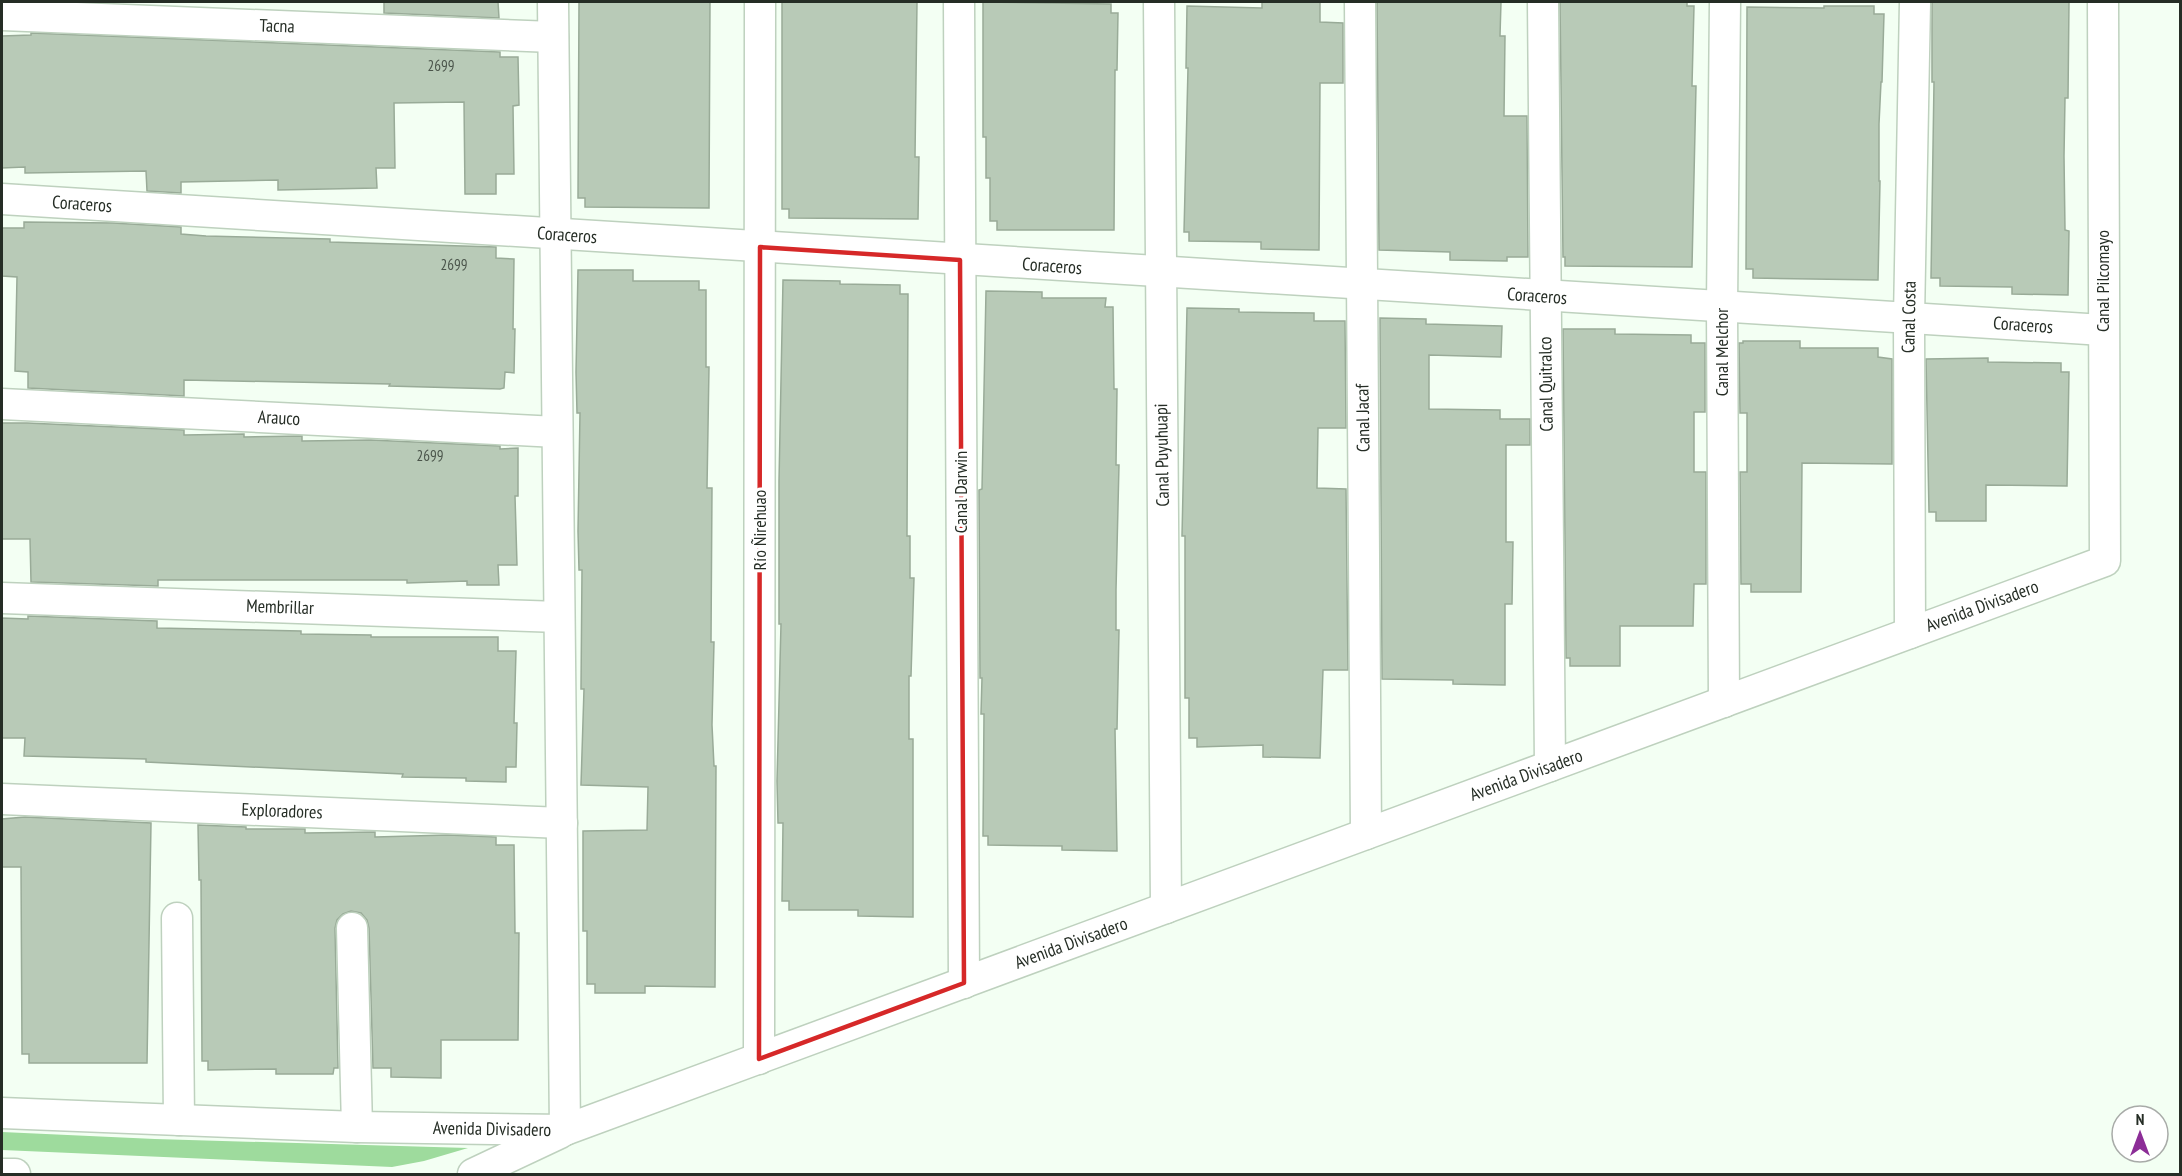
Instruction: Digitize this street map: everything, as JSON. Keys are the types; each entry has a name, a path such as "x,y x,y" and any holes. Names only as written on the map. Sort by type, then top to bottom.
{"street":[{"path":"473,1174 565,1130 553,2"},
{"name":"Río Ñirehuao","path":"759,1059 760,2"},
{"name":"Canal Darwin","path":"959,2 964,983"},
{"name":"Canal Puyuhuapi","path":"1159,2 1166,908"},
{"name":"Canal Jacaf","path":"1360,2 1366,834"},
{"name":"Canal Quitralco","path":"1543,2 1550,766"},
{"name":"Canal Melchor","path":"1724,702 1722,306 1725,2"},
{"name":"Canal Costa","path":"1910,633 1909,318 1916,2"},
{"name":"Canal Pilcomayo","path":"2103,2 2105,561"},
{"name":"Tacna","path":"2,15 553,37"},
{"name":"Coraceros","path":"2,199 2103,330"},
{"name":"Arauco","path":"2,404 557,432"},
{"name":"Avenida Divisadero","path":"2,1113 357,1127 565,1130 2105,561"},
{"name":"Membrillar","path":"2,598 559,617"},
{"name":"Exploradores","path":"2,799 562,823"},
{"path":"177,918 179,1120"},
{"path":"352,928 357,1127"},
{"path":"2,1174 15,1174"}],"highlighted area":[{"path":"760,247 960,260 964,983 759,1059"}],"green space":[{"path":"2,1132 468,1148 424,1161 392,1167 2,1150"}],"building":[{"path":"384,2 498,2 499,18 384,13"},
{"path":"579,2 710,2 709,208 585,207 585,198 578,198"},
{"path":"782,2 917,2 915,157 919,157 918,219 789,218 789,209 782,209"},
{"path":"983,2 1111,4 1111,13 1118,13 1117,70 1115,70 1114,230 997,230 997,221 990,221 990,178 986,178 986,137 983,137"},
{"path":"1262,2 1320,2 1320,22 1343,23 1343,83 1320,83 1319,250 1261,249 1261,242 1189,241 1189,232 1184,232 1188,68 1186,68 1187,6 1262,8"},
{"path":"1377,2 1501,2 1500,36 1505,36 1504,116 1527,116 1528,257 1507,257 1507,261 1450,260 1450,252 1379,250"},
{"path":"1560,2 1687,2 1687,6 1694,6 1692,86 1696,86 1692,267 1565,266 1565,257 1563,257"},
{"path":"1932,2 2069,2 2068,98 2065,98 2064,156 2065,230 2069,231 2068,295 2012,294 2012,287 1940,286 1940,278 1931,278 1934,82 1932,82"},
{"path":"1824,6 1874,6 1874,14 1884,14 1879,124 1878,280 1753,278 1753,269 1746,269 1747,7 1824,8"},
{"path":"31,33 500,52 500,57 518,57 519,105 513,106 514,174 496,174 496,194 465,194 464,102 394,103 395,168 376,168 377,188 278,190 278,180 181,182 181,193 147,191 146,171 25,173 25,167 2,168 2,36 31,35"},
{"path":"24,222 113,223 181,227 181,234 206,236 496,247 496,258 514,259 514,373 505,372 504,388 500,389 389,386 390,384 184,380 184,396 28,388 28,372 15,371 17,277 2,276 2,228 24,228"},
{"path":"578,270 633,270 633,281 699,281 699,290 706,290 706,367 709,367 707,488 712,488 711,642 714,642 712,725 714,766 716,766 715,987 645,986 645,993 595,993 595,984 587,984 587,931 583,931 583,831 647,830 648,787 581,785 584,689 581,689 582,570 579,570 578,531 580,413 577,413 576,372"},
{"path":"783,280 900,285 900,294 908,294 907,536 910,536 910,578 914,578 911,676 909,676 909,739 913,739 913,917 858,916 858,910 789,910 789,901 782,901 783,823 778,823 777,781 781,624 779,624 779,481"},
{"path":"986,291 1042,292 1042,298 1106,298 1105,307 1113,307 1114,389 1117,389 1116,465 1119,465 1116,630 1119,630 1117,729 1115,729 1117,851 1062,850 1062,846 988,845 988,836 983,836 984,714 981,714 982,678 980,678 979,490 982,489"},
{"path":"1187,308 1239,309 1239,312 1314,313 1314,321 1345,321 1346,428 1318,428 1317,488 1346,489 1348,670 1323,670 1320,758 1263,757 1263,745 1197,747 1197,738 1189,738 1189,698 1185,698 1185,536 1182,536"},
{"path":"1380,318 1426,319 1426,324 1502,326 1501,357 1429,355 1429,409 1500,410 1500,419 1530,419 1530,445 1506,445 1506,542 1513,542 1512,604 1505,604 1505,685 1453,684 1453,680 1382,679"},
{"path":"1563,329 1615,329 1615,334 1691,335 1691,343 1705,343 1705,412 1694,412 1694,472 1706,472 1706,584 1694,584 1693,626 1620,626 1620,666 1570,666 1570,658 1566,658"},
{"path":"1743,341 1800,341 1800,348 1878,348 1878,357 1892,359 1892,464 1802,463 1801,592 1751,592 1751,584 1741,584 1740,472 1747,472 1747,413 1740,413 1739,343"},
{"path":"1988,358 1988,362 2061,363 2061,372 2069,372 2067,486 1986,485 1986,521 1936,521 1936,512 1929,512 1926,359"},
{"path":"2,423 184,430 184,435 302,436 302,441 371,440 500,446 500,449 518,448 518,496 515,496 517,565 498,565 499,585 467,585 467,581 407,583 407,580 158,580 158,586 31,582 30,539 2,539"},
{"path":"28,616 157,621 157,628 301,631 301,634 371,635 371,637 498,637 498,651 516,651 514,723 517,723 516,767 506,767 506,782 466,781 466,778 402,777 403,774 146,762 146,759 24,756 25,738 2,738 2,618 28,619"},
{"path":"25,817 151,823 147,1063 29,1063 29,1054 22,1054 21,867 2,867 2,819"},
{"path":"198,825 246,827 246,829 305,829 305,833 375,832 375,837 448,835 496,837 496,845 514,845 515,933 519,933 518,1040 441,1040 441,1078 391,1077 391,1068 373,1068 369,928 367,920 361,913 351,911 343,914 337,920 335,928 338,1068 334,1068 333,1074 276,1074 276,1069 208,1070 208,1061 202,1061 201,880 199,880"}]}
